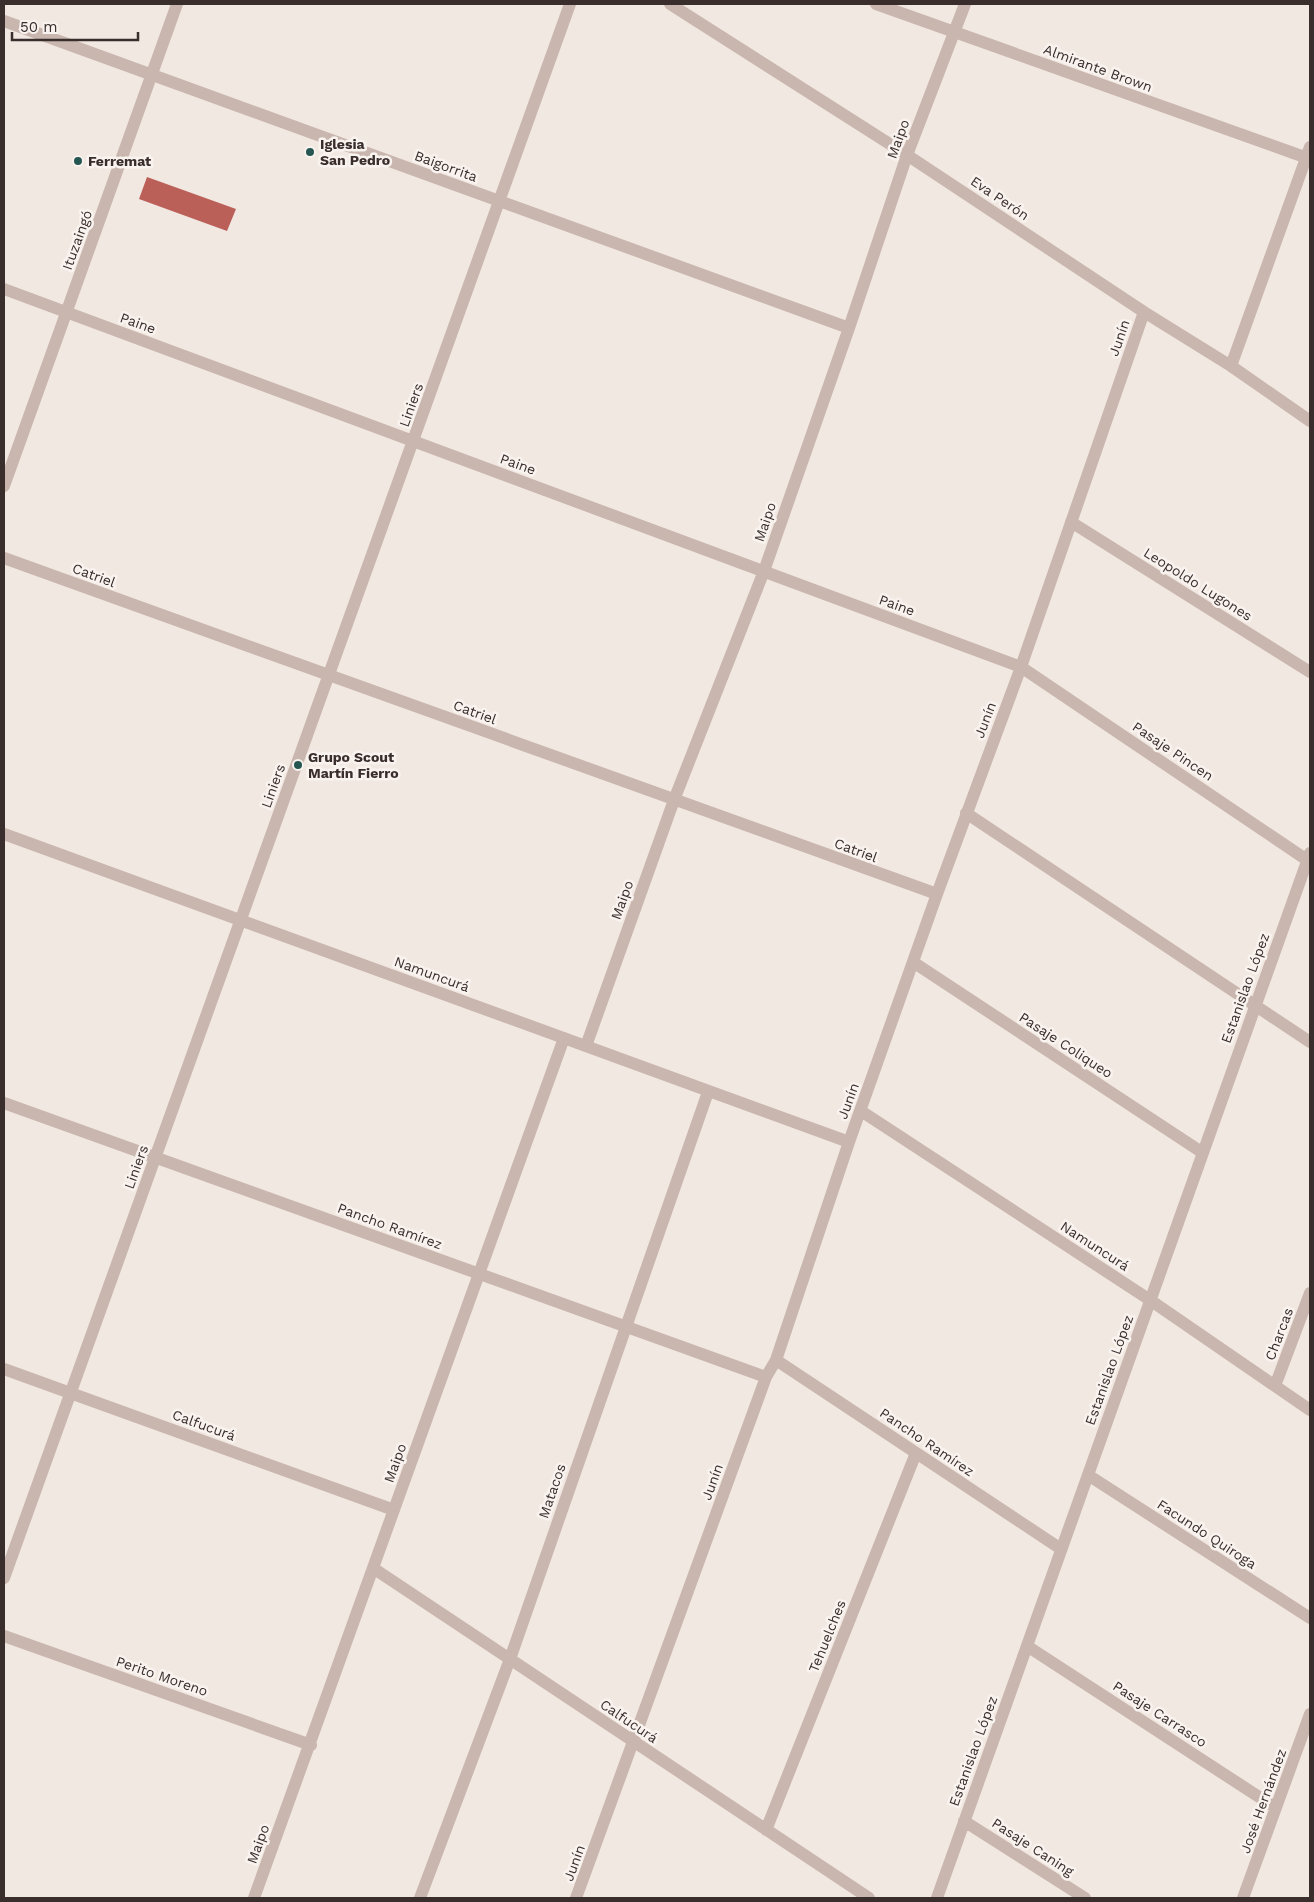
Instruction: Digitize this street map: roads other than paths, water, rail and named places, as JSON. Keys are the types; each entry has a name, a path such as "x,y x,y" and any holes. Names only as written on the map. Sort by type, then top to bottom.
{"street":[{"name":"Ituzaingó","path":"4,486 177,4"},
{"name":"Liniers","path":"4,1578 570,4"},
{"name":"Eva Perón","path":"670,4 907,155 1144,312 1232,366 1310,421"},
{"name":"Almirante Brown","path":"876,4 1309,155"},
{"name":"Maipo","path":"586,1046 674,800 764,571 907,155 965,4"},
{"name":"Baigorrita","path":"4,21 849,328"},
{"path":"1232,366 1309,155"},
{"name":"Paine","path":"4,289 1021,667"},
{"name":"Junín","path":"576,1898 766,1377 776,1360 913,962 1021,667 1144,312"},
{"name":"Leopoldo Lugones","path":"1071,522 1310,672"},
{"name":"Catriel","path":"4,558 937,894"},
{"name":"Pasaje Pincen","path":"1021,667 1309,856"},
{"path":"966,813 1310,1042"},
{"name":"Namuncurá","path":"4,834 708,1092 850,1142"},
{"name":"Estanislao López","path":"937,1898 1309,856"},
{"name":"Pasaje Coliqueo","path":"913,962 1203,1153"},
{"name":"Maipo","path":"254,1898 311,1745 564,1038"},
{"name":"Matacos","path":"420,1898 510,1659 625,1325 708,1092"},
{"name":"Pancho Ramírez","path":"4,1104 766,1377"},
{"name":"Namuncurá","path":"861,1111 1150,1300 1310,1410"},
{"name":"Charcas","path":"1275,1386 1310,1293"},
{"name":"Pancho Ramírez","path":"776,1360 1061,1549"},
{"name":"Calfucurá","path":"4,1369 394,1510"},
{"name":"Tehuelches","path":"766,1830 916,1453"},
{"name":"Facundo Quiroga","path":"1088,1475 1310,1618"},
{"name":"Calfucurá","path":"373,1568 869,1898"},
{"name":"Perito Moreno","path":"4,1636 311,1745"},
{"name":"Pasaje Carrasco","path":"1027,1646 1276,1808"},
{"name":"José Hernández","path":"1244,1898 1310,1714"},
{"name":"Pasaje Caning","path":"964,1821 1085,1898"}],"place":[{"name":"Iglesia San Pedro","path":"310,152"},
{"name":"Ferremat","path":"78,161"},
{"name":"Grupo Scout Martín Fierro","path":"298,765"}]}
